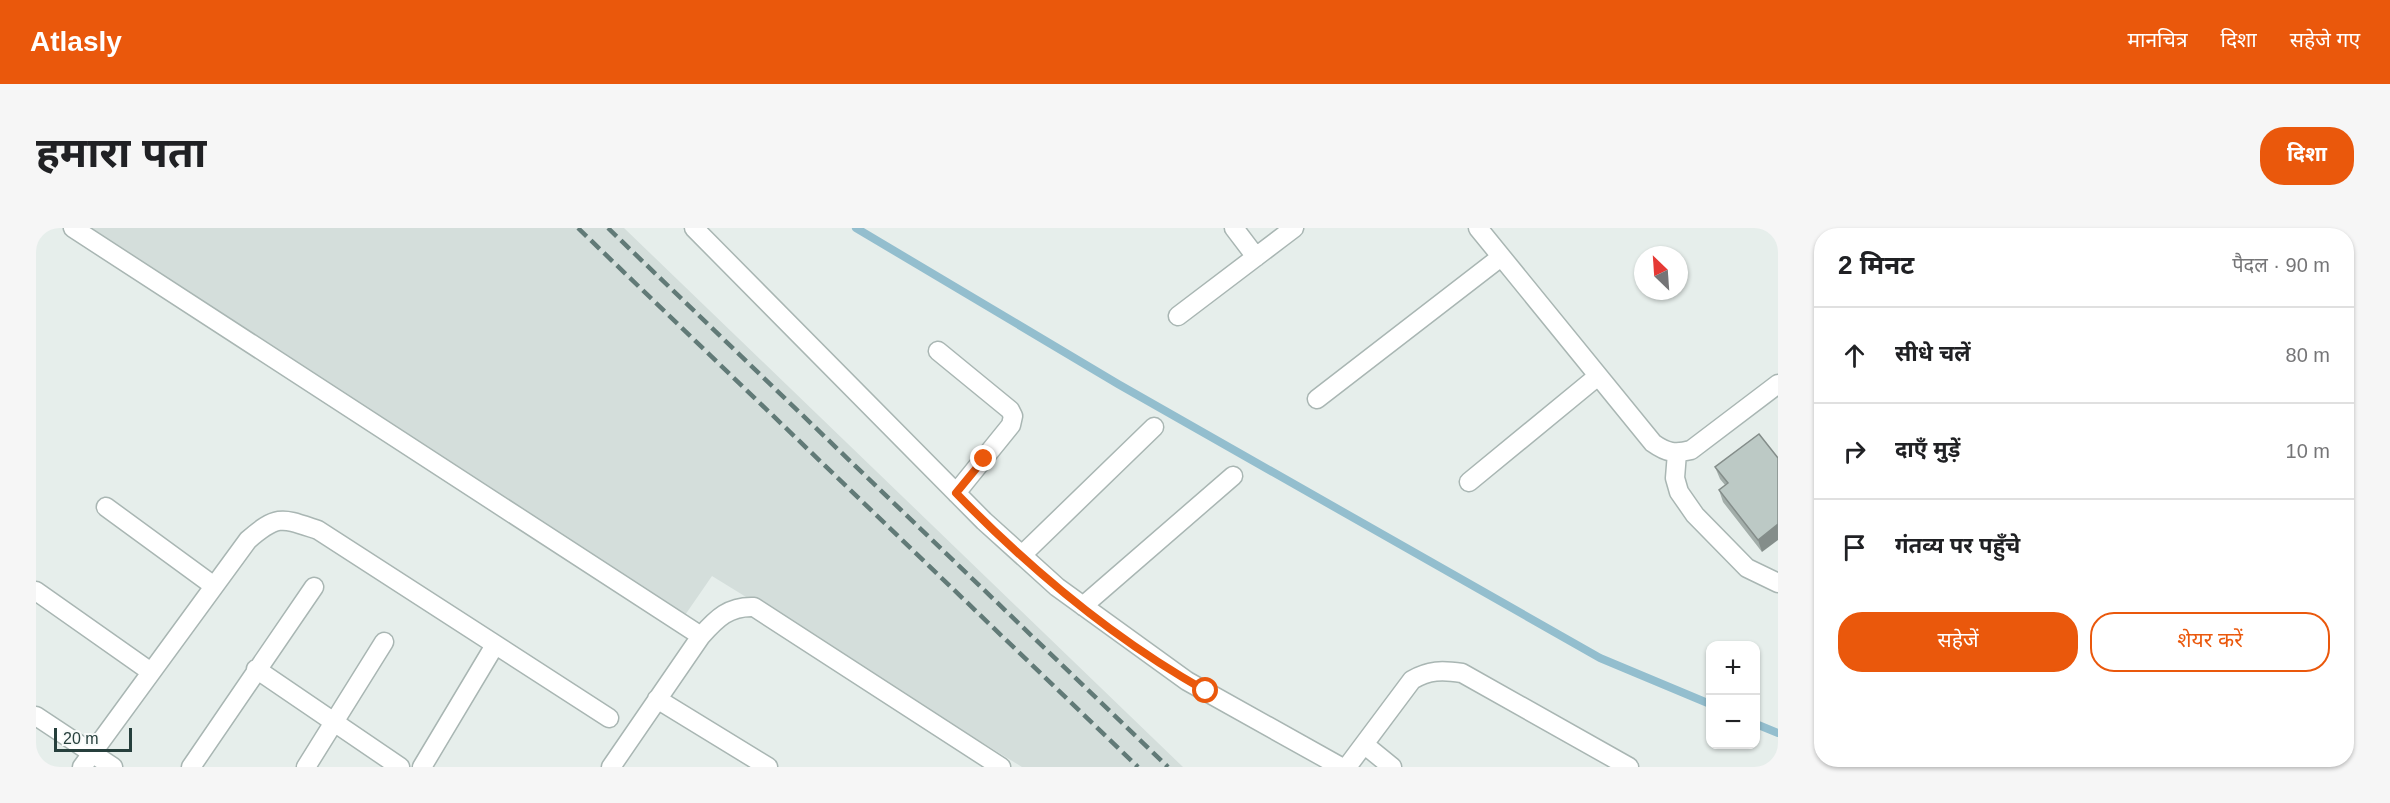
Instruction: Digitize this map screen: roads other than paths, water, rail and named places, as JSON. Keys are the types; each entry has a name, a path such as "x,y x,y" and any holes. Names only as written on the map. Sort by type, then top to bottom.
{"street":[{"path":"73,228 701,636"},
{"path":"694,228 956,493 1057,587 1187,681 1341,767"},
{"path":"1234,228 1256,257"},
{"path":"1178,316 1294,228"},
{"path":"1478,228 1653,443 1665,452 1677,453 1691,450 1778,384"},
{"path":"1317,399 1501,257"},
{"path":"938,351 1010,410 1013,417 1011,424 956,493"},
{"path":"1469,482 1598,376"},
{"path":"1022,555 1154,427"},
{"path":"1677,453 1675,478 1679,492 1695,514 1747,568 1778,583"},
{"path":"1083,606 1233,476"},
{"path":"106,507 214,586"},
{"path":"87,760 248,540 268,522 289,520 318,530 609,718"},
{"path":"191,767 314,587"},
{"path":"36,591 151,672"},
{"path":"611,767 701,636 716,618 728,610 754,607 1001,767"},
{"path":"306,767 384,642"},
{"path":"422,767 495,645"},
{"path":"256,669 400,767"},
{"path":"1347,767 1412,680 1427,672 1442,670 1462,673 1629,767"},
{"path":"657,699 768,767"},
{"path":"36,716 87,760 113,767"},
{"path":"1365,745 1392,767"}],"waterway":[{"path":"856,228 1118,384 1600,658 1706,702"},
{"path":"1760,726 1778,733"}],"railway":[{"path":"578,228 1138,767"},
{"path":"608,228 1168,767"}]}
